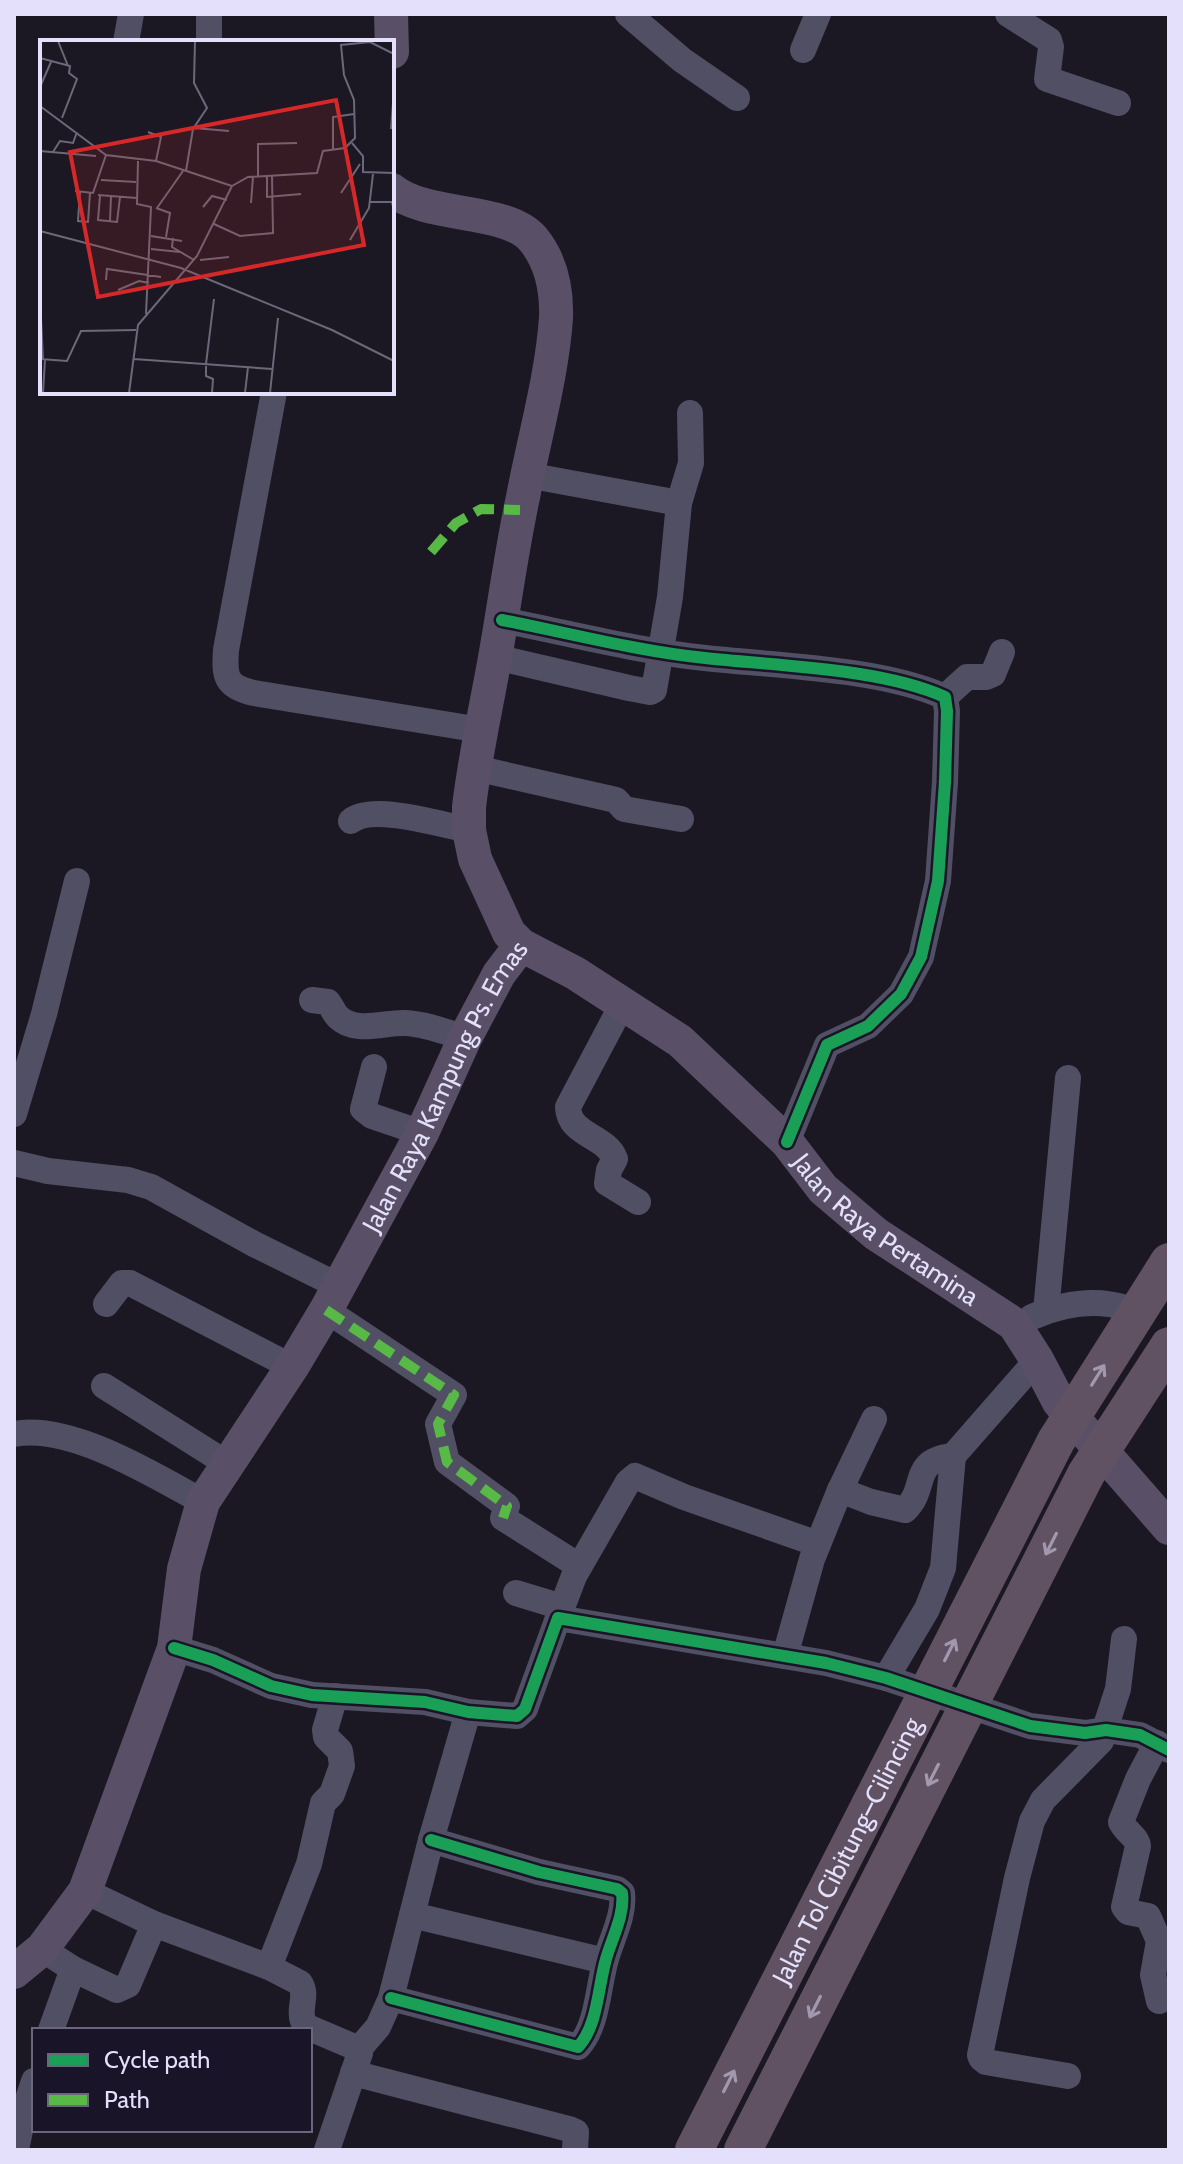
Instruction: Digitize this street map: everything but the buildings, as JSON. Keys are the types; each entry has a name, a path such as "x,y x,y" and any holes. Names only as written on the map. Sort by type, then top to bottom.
{"highway":[{"name":"Jalan Tol Cibitung–Cilincing","path":"694,2150 1056,1441 1169,1262"},
{"name":"Jalan Tol Cibitung–Cilincing","path":"743,2150 1086,1474 1169,1346"}],"main road":[{"path":"391,14 393,40"},
{"name":"Jalan Raya Kampung Ps. Emas","path":"14,1972 42,1949 85,1891 174,1648 184,1569 203,1502 292,1367 332,1298 422,1133 465,1038 499,974 521,945 509,933 493,902 475,859 469,830 481,730 556,318 553,277 544,254 531,236 520,229 441,210 395,195"},
{"name":"Jalan Raya Pertamina","path":"521,945 575,973 680,1041 787,1142 823,1189 876,1234 1014,1324 1066,1412 1169,1528"}],"street":[{"path":"126,40 131,14"},
{"path":"209,14 209,40"},
{"path":"628,14 682,60 737,98"},
{"path":"803,50 818,14"},
{"path":"1008,14 1049,40 1047,79 1118,103"},
{"path":"274,394 226,650 224,670 229,681 237,689 254,693 481,730"},
{"path":"495,657 650,692 654,690 662,652 679,503 691,463 690,413"},
{"path":"527,475 679,503"},
{"path":"502,620 662,652 848,673 920,688 945,697"},
{"path":"945,697 967,677 993,674 1002,652"},
{"path":"787,1142 827,1045 868,1026 901,994 921,957 938,881 945,782 945,697"},
{"path":"475,768 616,800 624,809 681,819"},
{"path":"351,821 358,815 387,814 469,830"},
{"path":"14,1114 44,1014 77,881"},
{"path":"312,1000 328,1002 336,1015 353,1024 380,1027 404,1023 433,1027 465,1038"},
{"path":"623,1003 568,1107 568,1116 574,1125 612,1151 615,1159 607,1183 638,1202"},
{"path":"374,1067 363,1109 372,1116 422,1133"},
{"path":"1046,1311 1068,1078"},
{"path":"14,1163 48,1171 95,1174 151,1187 256,1245 332,1298 454,1395 438,1424 447,1462 507,1506 503,1518 579,1566"},
{"path":"106,1304 116,1287 130,1283 292,1367"},
{"path":"1014,1324 1046,1311 1092,1302 1126,1308"},
{"path":"886,1678 927,1609 943,1568 953,1456 1037,1360"},
{"path":"104,1386 226,1463"},
{"path":"785,1656 818,1544 874,1419"},
{"path":"14,1434 27,1432 84,1442 203,1502"},
{"path":"840,1490 905,1510 911,1504 928,1463 953,1456"},
{"path":"174,1648 213,1660 271,1686 312,1695 425,1702 468,1712 517,1716 525,1709 579,1566 635,1476 684,1497 818,1544"},
{"path":"516,1593 560,1612 826,1663 886,1678 1030,1726 1085,1733 1106,1730 1140,1735 1163,1746 1138,1779 1121,1822 1124,1829 1137,1840 1138,1846 1124,1907 1128,1912 1148,1916 1159,1941 1153,1975 1159,2001"},
{"path":"1068,2076 986,2062 980,2055 1017,1878 1036,1809 1097,1745 1106,1730 1118,1689 1124,1639"},
{"path":"269,1967 309,1864 319,1813 337,1783 342,1766 340,1751 326,1737 325,1730 335,1696"},
{"path":"330,2149 355,2062 378,2027 391,1998 431,1840 468,1712"},
{"path":"391,1998 578,2047 585,2039 594,2013 605,1961 622,1907 622,1893 617,1889 539,1872 431,1840"},
{"path":"85,1891 154,1924 269,1967 300,1983 303,1988 300,2014 308,2028"},
{"path":"412,1915 605,1961"},
{"path":"42,1949 73,1969 122,1990 128,1985 154,1924"},
{"path":"52,2028 73,1969"},
{"path":"312,2031 355,2062 576,2132 575,2150"},
{"path":"16,2150 32,2087"}],"marked path":[{"path":"431,552 456,523 481,509 520,510"},
{"path":"326,1310 454,1395 438,1424 447,1462 507,1506 503,1518"}],"cycle path":[{"path":"502,620 680,655 860,674 919,687 945,697 945,782 938,881 921,957 901,994 868,1026 827,1045 787,1142"},
{"path":"174,1648 213,1660 271,1686 312,1695 425,1702 468,1712 517,1716 525,1709 558,1618 826,1663 886,1678 1030,1726 1085,1733 1106,1730 1140,1735 1169,1750"},
{"path":"391,1998 578,2047 594,2017 606,1959 620,1918 622,1893 617,1889 539,1872 431,1840"}]}
